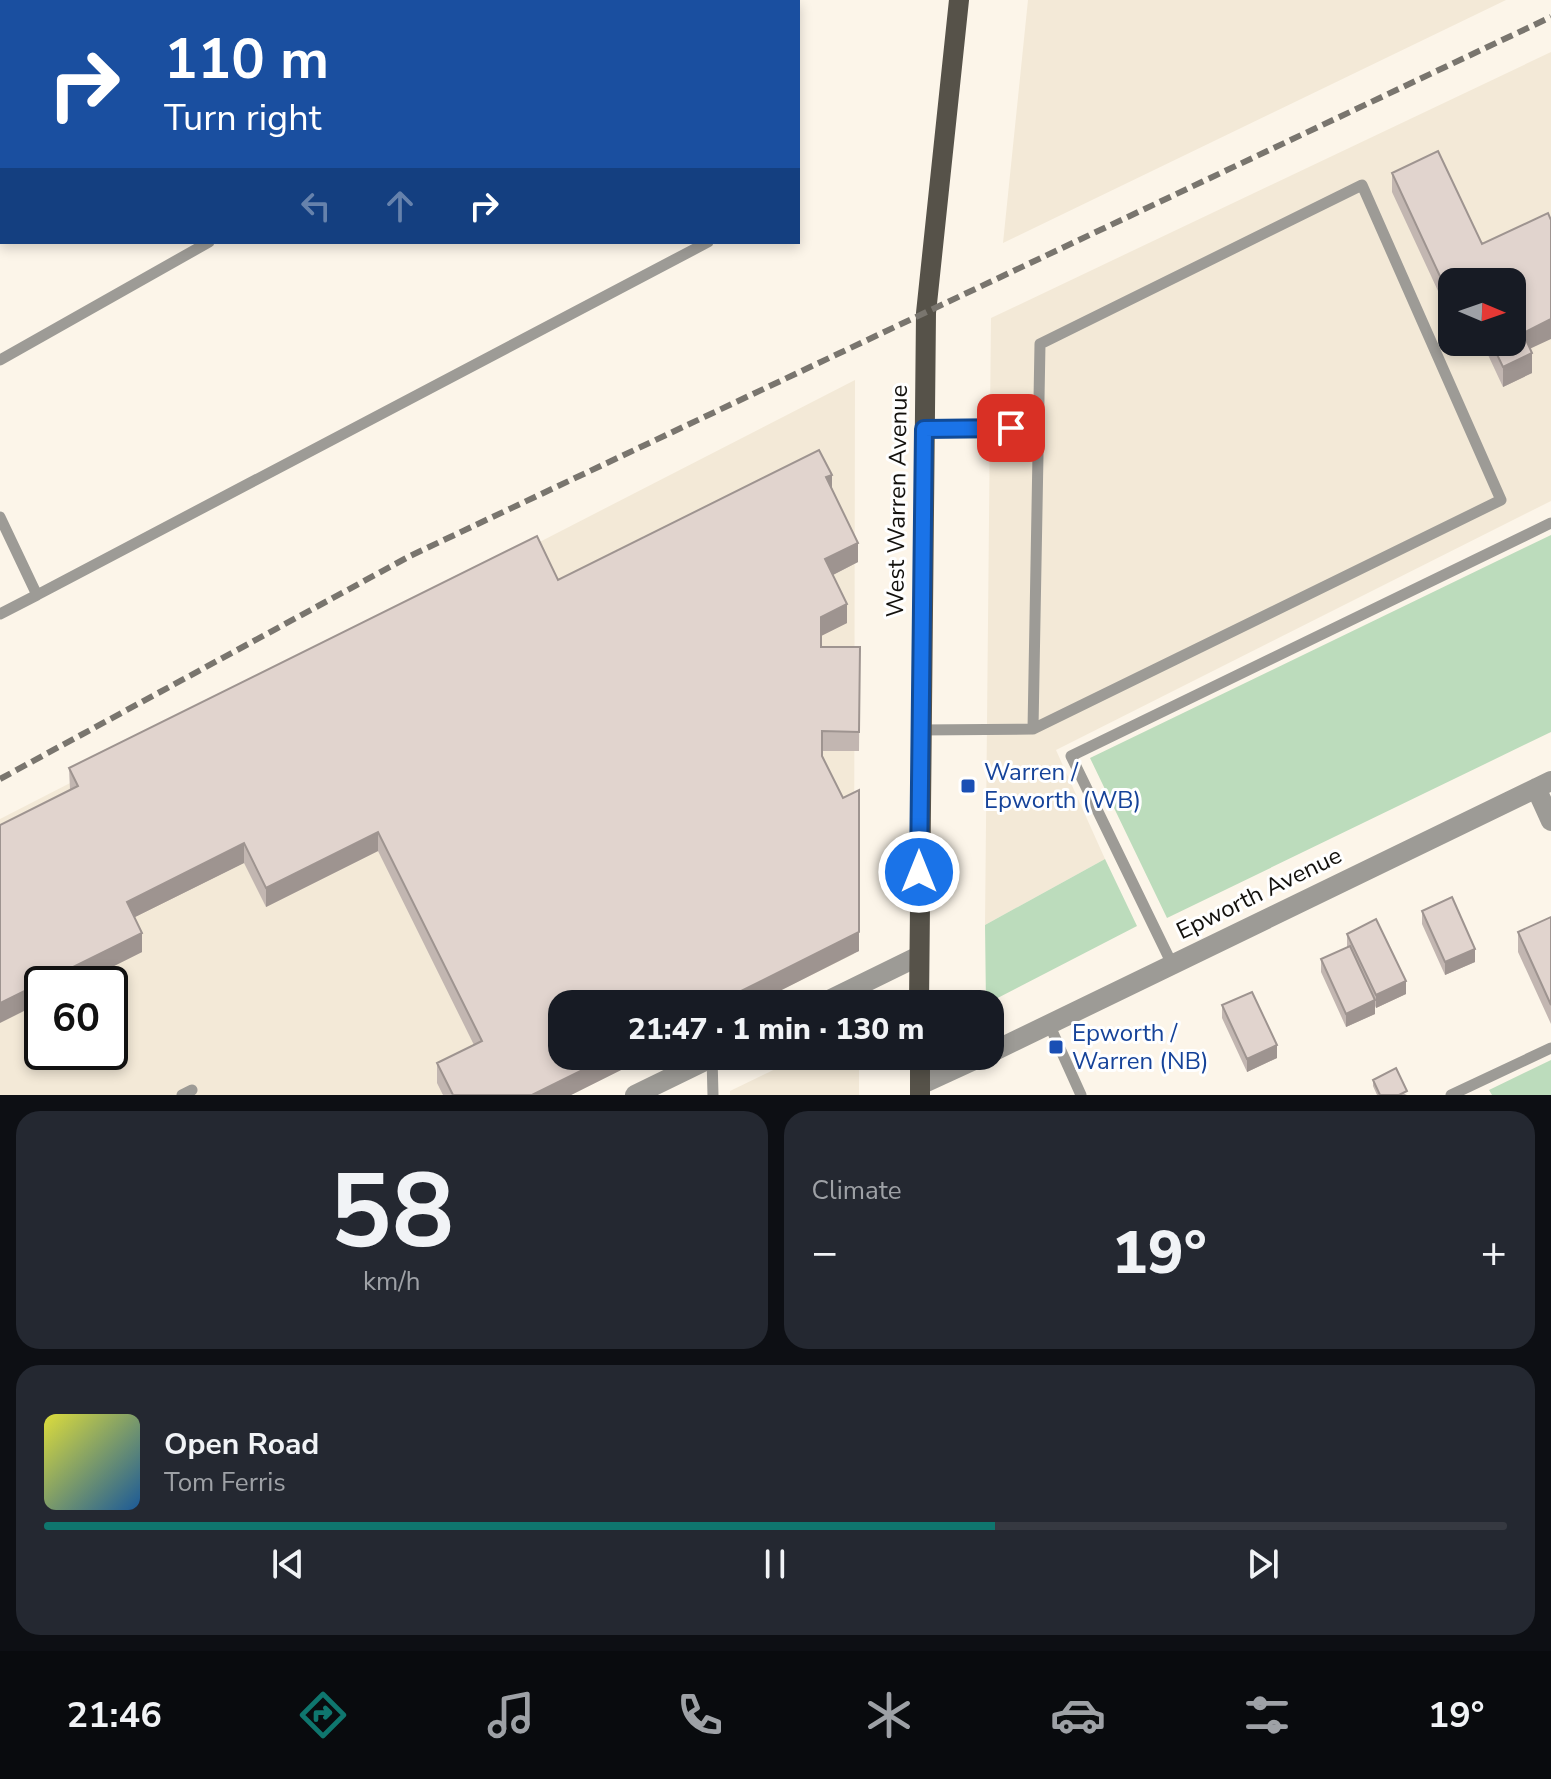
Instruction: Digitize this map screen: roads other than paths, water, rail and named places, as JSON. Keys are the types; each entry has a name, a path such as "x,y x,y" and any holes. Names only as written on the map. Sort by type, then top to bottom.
{"main road":[{"name":"West Warren Avenue","path":"919,990 926,313 959,0"}],"street":[{"name":"Epworth Avenue","path":"1004,1046 1543,785"},
{"path":"1543,785 1551,821"},
{"path":"850,990 919,956"},
{"path":"635,1095 687,1070"},
{"path":"920,1090 957,1070"}],"lane":[{"path":"920,730 1033,729 1501,500 1362,185 1040,344 1033,729"},
{"path":"0,360 205,244"},
{"path":"0,614 704,244"},
{"path":"924,429 1039,428"},
{"path":"0,517 37,595"},
{"path":"1172,964 1071,756 1551,523"},
{"path":"1049,1024 1081,1095"},
{"path":"1451,1095 1551,1048"},
{"path":"713,1095 714,1070"}],"railway":[{"path":"0,779 410,556 1551,17"}],"place":[{"name":"Warren / Epworth (WB)","path":"968,786"},
{"name":"Epworth / Warren (NB)","path":"1056,1047"}]}
